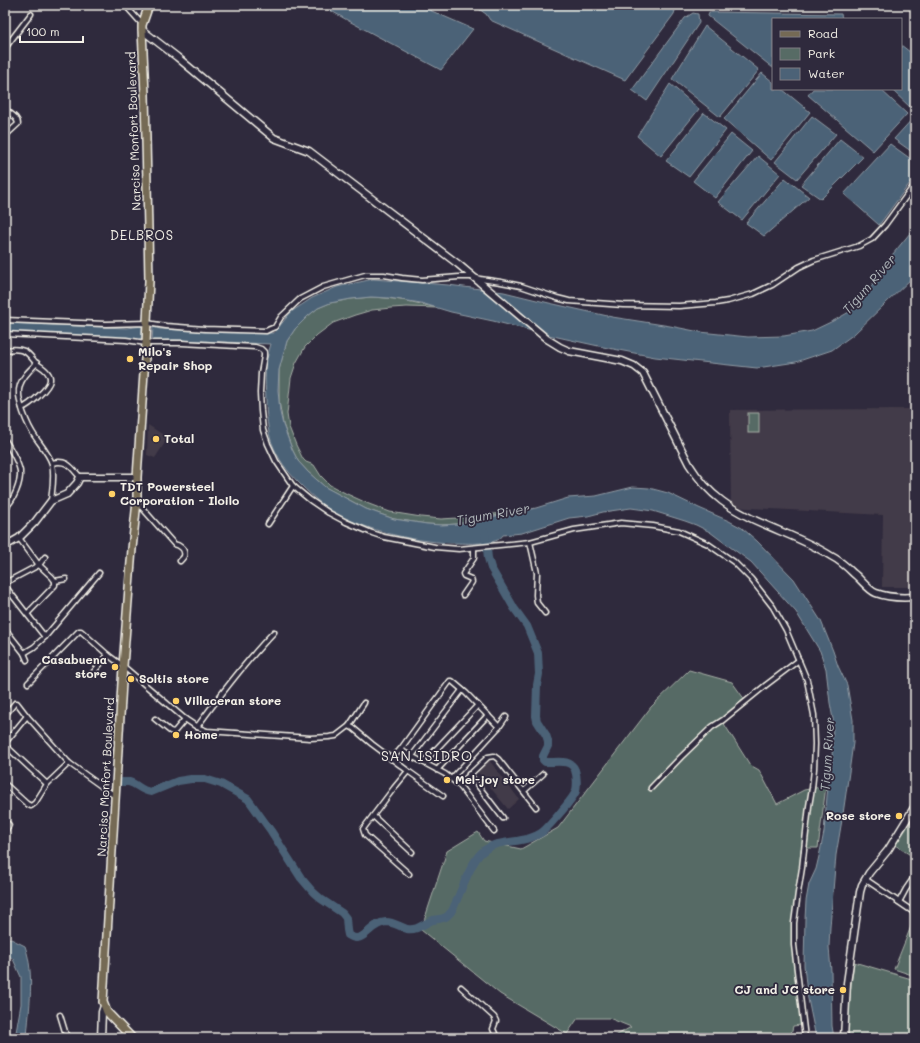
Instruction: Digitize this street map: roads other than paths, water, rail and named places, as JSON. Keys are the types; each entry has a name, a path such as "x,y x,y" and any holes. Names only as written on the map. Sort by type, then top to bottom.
{"main road":[{"name":"Narciso Monfort Boulevard","path":"104,1006 103,1002 123,666 137,501 137,477 147,323 148,229 142,27 149,5"},
{"path":"104,1006 132,1038"}],"street":[{"path":"125,5 142,27 274,138 309,150 458,264 546,339 569,351 622,361 634,366 643,373 689,464 695,473 722,501 752,518 802,540 832,556 874,592 890,598 915,597"},
{"path":"5,48 31,14"},
{"path":"5,109 17,118 18,124 5,136"},
{"path":"5,320 106,324 147,323 205,329 266,330 275,327 281,318 300,299 323,287 365,275 376,274 422,280 473,277 480,280 521,286 558,298 623,306 679,306 716,303 753,294 772,285 799,267 814,260 859,246 872,239 885,225 915,184"},
{"path":"5,334 126,340 146,343 255,347 261,349 264,352 261,373 261,411 268,444 276,461 293,486 310,500 346,522 384,537 435,547 459,549 476,548 530,542 574,530 621,523 653,526 680,531 708,544 734,562 751,579 773,607 786,630 807,680 814,715 815,744 812,788 794,923 794,945 805,1038"},
{"path":"5,350 23,350 43,367 51,379 49,384 39,395 31,403 22,408"},
{"path":"37,363 23,378 19,386 19,395 25,418 32,432 52,463 53,482 51,501"},
{"path":"5,440 20,470 19,481 14,497 5,508"},
{"path":"52,463 63,461 80,477 137,477"},
{"path":"5,546 19,538 35,522 51,501 67,494 77,483 80,477"},
{"path":"268,524 293,486"},
{"path":"137,501 174,544 181,546 184,550 184,557 180,561"},
{"path":"19,538 39,565 55,581"},
{"path":"530,542 536,573 537,602 545,613"},
{"path":"463,595 472,582 471,579 463,574 474,558 476,548"},
{"path":"45,557 39,565 5,584 26,614 45,637"},
{"path":"24,653 34,647 45,637 99,573"},
{"path":"55,581 66,578"},
{"path":"26,614 55,585 55,581"},
{"path":"5,629 24,653 27,660"},
{"path":"28,683 79,631 82,631 108,655 185,719 197,727 207,731 310,738 336,736 349,726 364,703"},
{"path":"197,727 216,700 257,649 274,632"},
{"path":"91,675 108,655"},
{"path":"651,788 712,727 724,720 799,660"},
{"path":"391,759 400,750 450,681 462,690 498,726"},
{"path":"412,756 462,690"},
{"path":"5,715 15,703 18,704 69,763 116,797"},
{"path":"424,762 478,705"},
{"path":"27,716 5,744 47,784"},
{"path":"437,770 488,716"},
{"path":"452,778 506,717"},
{"path":"155,719 173,732 185,719"},
{"path":"349,726 391,759 443,796"},
{"path":"400,750 452,778 494,831"},
{"path":"459,785 488,757 494,756 536,807"},
{"path":"5,784 26,804 31,806 35,803 47,784 69,763"},
{"path":"408,771 363,829 365,835 408,874"},
{"path":"469,774 503,818"},
{"path":"524,791 543,774"},
{"path":"844,1038 847,983 860,892 868,873 888,850 914,810"},
{"path":"372,816 412,852"},
{"path":"5,821 9,825 5,832"},
{"path":"899,902 915,876"},
{"path":"865,879 915,912"},
{"path":"461,987 494,1017 496,1021 493,1028 497,1038"},
{"path":"101,1038 102,1012 104,1006"},
{"path":"60,1015 67,1038"}],"water":[{"path":"321,5 338,5 348,9 362,5 418,5 473,29 441,70"},
{"path":"477,5 672,5 676,7 674,14 625,80 490,20 486,14 476,7"},
{"path":"709,12 841,14 842,18 772,18 772,67 708,16"},
{"path":"693,13 698,14 699,23 647,101 632,90 685,18"},
{"path":"705,26 759,70 720,117 672,79"},
{"path":"902,46 915,56 915,106 912,109 892,90 902,90"},
{"path":"762,73 772,81 772,90 783,90 810,112 771,160 724,119"},
{"path":"670,84 699,109 661,156 637,136"},
{"path":"812,90 881,90 907,114 873,151 808,95"},
{"path":"704,113 726,130 689,177 666,161"},
{"path":"812,116 836,134 797,179 775,162"},
{"path":"915,116 915,154 894,139"},
{"path":"731,134 752,151 715,198 693,181"},
{"path":"840,139 863,157 821,199 801,185"},
{"path":"890,144 915,162 915,176 879,225 844,194"},
{"path":"758,156 780,174 742,220 718,202"},
{"path":"785,178 809,197 764,236 746,223"},
{"path":"915,227 915,275 854,334 832,350 796,362 757,368 655,357 544,334 451,312 421,303 371,297 330,303 318,308 295,329 287,341 279,370 278,390 280,412 283,425 298,461 325,487 366,509 394,519 427,524 457,524 536,508 568,498 596,496 633,487 649,488 668,493 742,528 757,541 794,579 821,621 847,685 853,720 853,743 836,855 830,927 829,947 832,1026 834,1038 816,1038 807,994 804,965 805,919 809,884 816,869 824,832 832,761 833,719 826,669 820,651 796,612 751,562 710,532 696,525 653,511 631,508 569,518 522,533 503,535 500,539 495,541 483,543 451,543 419,540 370,528 340,515 326,507 312,496 287,469 274,449 268,429 265,386 266,365 271,344 174,340 152,341 153,327 160,329 274,333 291,312 312,298 337,287 373,279 448,285 504,292 612,317 700,332 748,337 784,336 812,331 858,307 888,260"},
{"path":"5,323 127,328 142,326 141,341 129,338 5,332"},
{"path":"5,936 25,946 28,957 31,980 27,1038 15,1038 21,1004 21,977 13,959 5,953"}],"waterway":[{"path":"123,782 132,783 151,792 178,781 205,779 221,784 248,799 271,831 301,878 313,892 342,913 346,918 348,935 354,938 363,936 380,923 389,922 407,929 414,929 433,920 447,917 452,911 473,864 481,853 492,846 504,842 523,840 541,833 565,807 576,791 577,780 573,766 566,762 545,762 543,760 543,756 548,746 548,741 537,721 536,716 537,685 539,674 538,653 527,626 514,608 491,568 488,558 485,532"}],"place":[{"name":"Milo's Repair Shop","path":"130,359"},
{"name":"Total","path":"156,439"},
{"name":"TDT Powersteel Corporation - Iloilo","path":"112,494"},
{"name":"Casabuena store","path":"115,667"},
{"name":"Soltis store","path":"131,679"},
{"name":"Villaceran store","path":"176,701"},
{"name":"Home","path":"176,735"},
{"name":"Mel-joy store","path":"447,780"},
{"name":"Rose store","path":"899,816"},
{"name":"CJ and JC store","path":"843,990"}],"district":[{"name":"DELBROS","path":"142,235"},
{"name":"SAN ISIDRO","path":"427,756"}],"water label":[{"name":"Tigum River","path":"869,284"},
{"name":"Tigum River","path":"493,514"},
{"name":"Tigum River","path":"827,754"}]}
